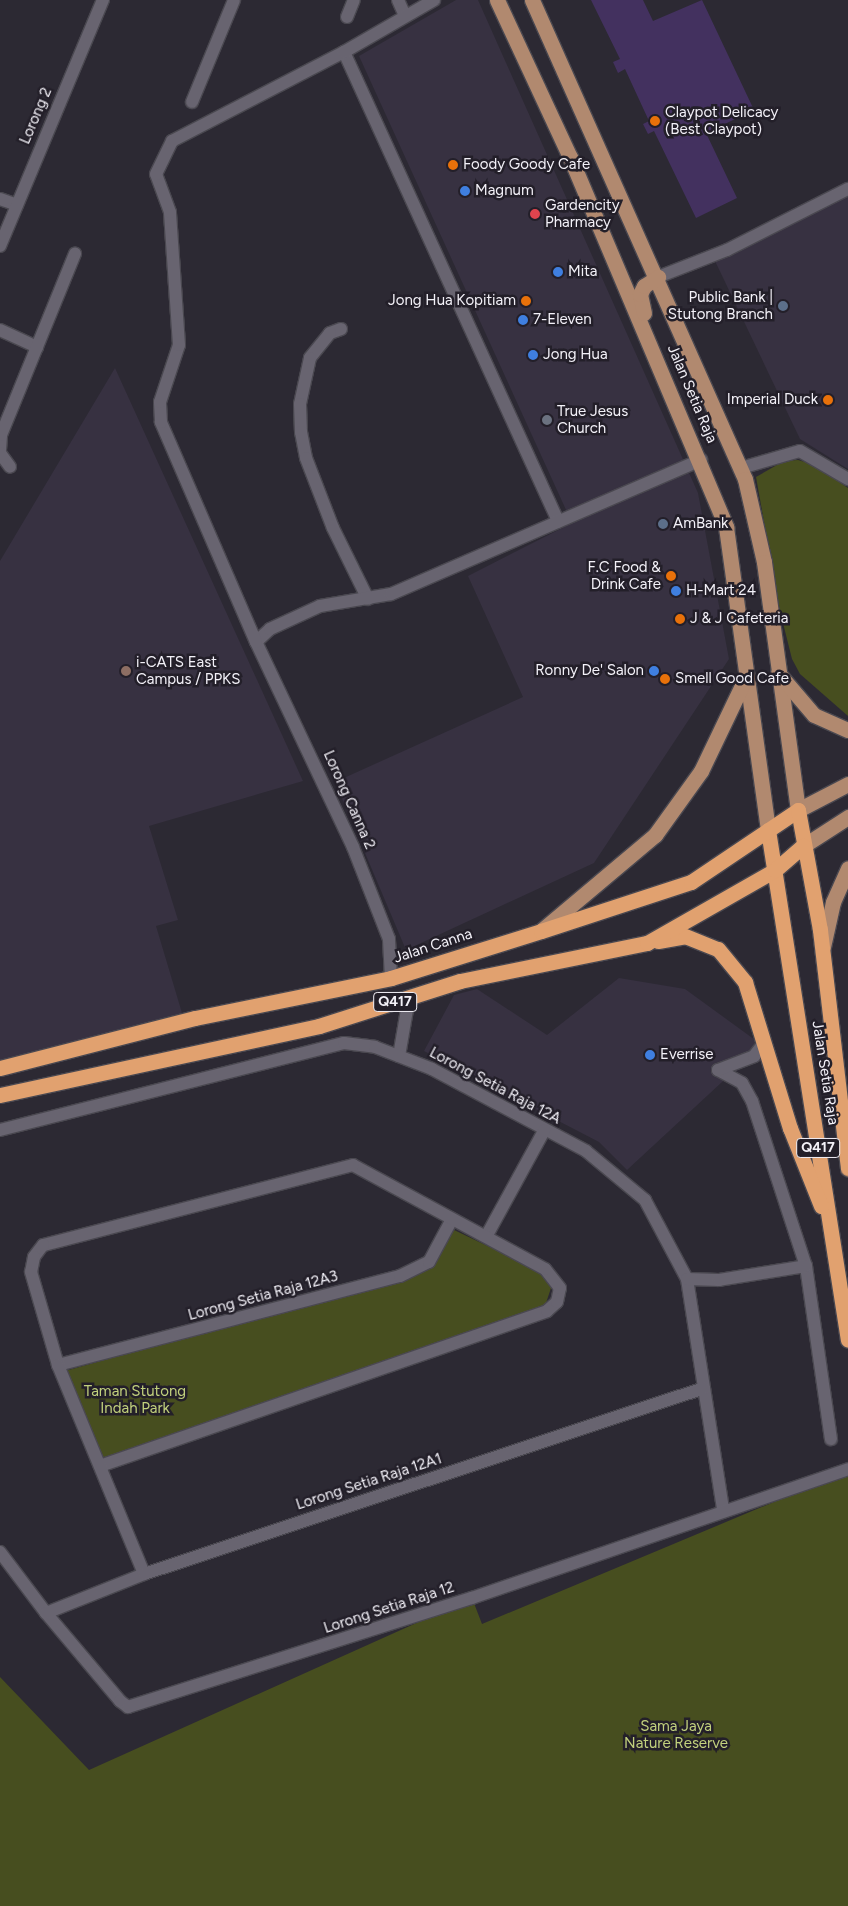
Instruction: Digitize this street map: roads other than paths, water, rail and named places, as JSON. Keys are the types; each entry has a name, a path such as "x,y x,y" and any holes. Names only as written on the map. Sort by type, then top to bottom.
{"highway":[{"name":"Jalan Canna","path":"0,1068 195,1018 391,978 541,932 691,882 798,810"},
{"name":"Q417","path":"0,1095 319,1026 460,981 647,943 775,870 803,846 798,810"},
{"name":"Q417","path":"768,830 775,870"},
{"name":"Jalan Setia Raja","path":"803,846 822,951 848,1168"},
{"name":"Jalan Setia Raja","path":"775,870 848,1340"},
{"path":"647,943 685,936 718,949 745,982 790,1128 831,1230"}],"main road":[{"name":"Jalan Setia Raja","path":"497,0 657,358 701,460 726,526 735,577 745,679 768,830"},
{"name":"Jalan Setia Raja","path":"532,0 658,278 741,468 764,562 798,810"},
{"path":"657,358 640,294 644,286 658,278"},
{"path":"778,673 814,715 848,730"},
{"path":"541,932 655,835 701,770 745,679"},
{"name":"Jalan Canna","path":"798,810 848,784"},
{"path":"803,846 848,817"},
{"path":"822,951 833,902 848,868"}],"street":[{"name":"Lorong 2","path":"0,246 103,0"},
{"path":"192,102 234,0"},
{"path":"347,17 354,0"},
{"path":"398,0 405,16"},
{"name":"Lorong Canna 2","path":"391,978 389,939 352,847 256,642 161,422 160,402 179,345 170,212 156,174 172,141 344,52 434,0"},
{"path":"344,52 558,521"},
{"path":"658,278 727,250 848,189"},
{"path":"0,199 16,205"},
{"path":"10,467 0,452 1,435 75,254"},
{"path":"341,329 326,337 310,358 301,397 301,432 306,458 333,528 368,599"},
{"path":"0,330 37,347"},
{"path":"741,468 800,451 848,479"},
{"path":"256,642 270,629 320,606 368,599 474,562 558,521 701,460"},
{"path":"250,628 270,629"},
{"path":"399,1056 410,998"},
{"name":"Lorong Setia Raja 12A","path":"0,1130 344,1043 399,1056 432,1069 544,1131 586,1151 645,1200 687,1278 722,1510"},
{"path":"764,1043 754,1056 718,1070 742,1083 752,1102 806,1266 831,1439"},
{"path":"487,1236 544,1131"},
{"path":"100,1466 554,1307 560,1288 551,1274 487,1236 451,1221 353,1165 43,1245 34,1257 31,1272 58,1365 144,1574"},
{"name":"Lorong Setia Raja 12A3","path":"58,1365 400,1276 429,1262 451,1221"},
{"path":"687,1278 718,1280 806,1266"},
{"name":"Lorong Setia Raja 12A1","path":"46,1613 144,1574 704,1388"},
{"name":"Lorong Setia Raja 12","path":"0,1552 46,1613 120,1702 136,1706 472,1598 722,1510 848,1469"}],"place":[{"name":"Claypot Delicacy (Best Claypot)","path":"655,121"},
{"name":"Foody Goody Cafe","path":"453,165"},
{"name":"Magnum","path":"465,191"},
{"name":"Gardencity Pharmacy","path":"535,214"},
{"name":"Mita","path":"558,272"},
{"name":"Jong Hua Kopitiam","path":"526,301"},
{"name":"Public Bank | Stutong Branch","path":"783,306"},
{"name":"7-Eleven","path":"523,320"},
{"name":"Jong Hua","path":"533,355"},
{"name":"Imperial Duck","path":"828,400"},
{"name":"True Jesus Church","path":"547,420"},
{"name":"AmBank","path":"663,524"},
{"name":"F.C Food & Drink Cafe","path":"671,576"},
{"name":"H-Mart 24","path":"676,591"},
{"name":"J & J Cafeteria","path":"680,619"},
{"name":"i-CATS East Campus / PPKS","path":"126,671"},
{"name":"Ronny De' Salon","path":"654,671"},
{"name":"Smell Good Cafe","path":"665,679"},
{"name":"Everrise","path":"650,1055"}],"park label":[{"name":"Taman Stutong Indah Park","path":"135,1400"},
{"name":"Sama Jaya Nature Reserve","path":"676,1734"}]}
